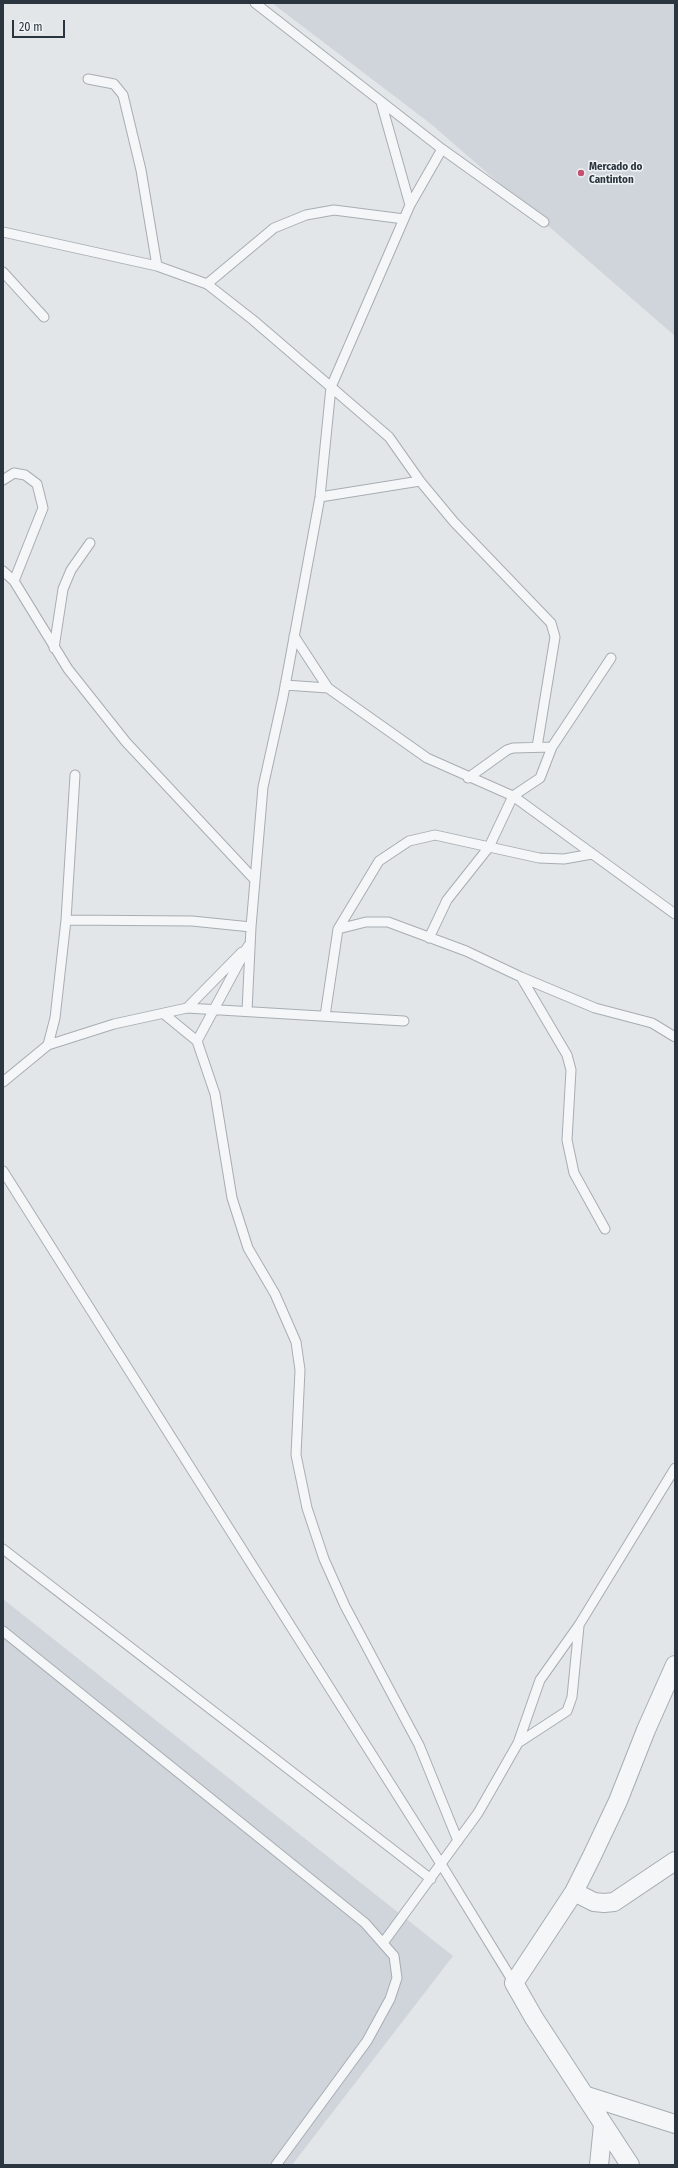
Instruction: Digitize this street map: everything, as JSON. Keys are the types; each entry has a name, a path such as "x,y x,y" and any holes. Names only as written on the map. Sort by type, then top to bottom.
{"street":[{"path":"630,2165 602,2125 514,1984 574,1892 618,1801 646,1730 675,1665"},
{"path":"574,1892 594,1902 604,1904 614,1902 675,1861"},
{"path":"584,2095 675,2124"},
{"path":"599,2165 602,2125"}],"lane":[{"path":"255,3 442,149 544,222"},
{"path":"88,80 114,84 123,95 141,170 157,266"},
{"path":"381,102 410,205"},
{"path":"247,1011 254,879 263,787 285,685 320,497 331,387 410,205 442,149"},
{"path":"207,284 274,228 306,215 334,210 404,219"},
{"path":"3,232 157,266 207,284 253,320 389,437 420,481 454,522 551,623 555,637 538,747"},
{"path":"3,272 44,317"},
{"path":"3,480 14,473 25,475 37,484 43,508 14,581"},
{"path":"320,497 420,481"},
{"path":"54,648 62,589 70,570 90,543"},
{"path":"3,571 14,581 54,648 126,742 254,879"},
{"path":"294,636 328,688 427,758 468,778 513,796 675,914"},
{"path":"429,938 447,900 489,847 513,796 540,778 552,747 610,658"},
{"path":"285,685 328,688"},
{"path":"468,778 507,750 552,747"},
{"path":"48,1044 55,1018 66,920 75,775"},
{"path":"325,1016 338,929 380,860 409,841 435,835 539,858 564,859 592,854"},
{"path":"66,920 192,921 251,927"},
{"path":"338,929 366,922 388,922 466,951 521,977 595,1008 652,1023 675,1036"},
{"path":"187,1008 250,944"},
{"path":"196,1041 250,944"},
{"path":"521,977 567,1055 571,1070 567,1140 574,1173 605,1229"},
{"path":"3,1082 48,1044 114,1024 187,1008 404,1021"},
{"path":"164,1014 196,1041 215,1094 232,1198 248,1248 275,1294 296,1342 300,1370 296,1455 307,1508 324,1559 345,1606 419,1745 458,1841"},
{"path":"3,1170 441,1864 514,1984"},
{"path":"383,1943 478,1813 518,1743 540,1680 579,1625 675,1468"},
{"path":"3,1549 430,1879"},
{"path":"518,1743 567,1711 572,1698 579,1625"},
{"path":"3,1631 365,1923 394,1956 398,1978 390,1999 367,2041 276,2165"}],"shaded area":[{"name":"Mercado do Cantinton","path":"272,3 675,3 675,336 431,124"},
{"path":"3,1599 453,1956 292,2165 3,2165"}],"place":[{"name":"Mercado do Cantinton","path":"581,173"}]}
